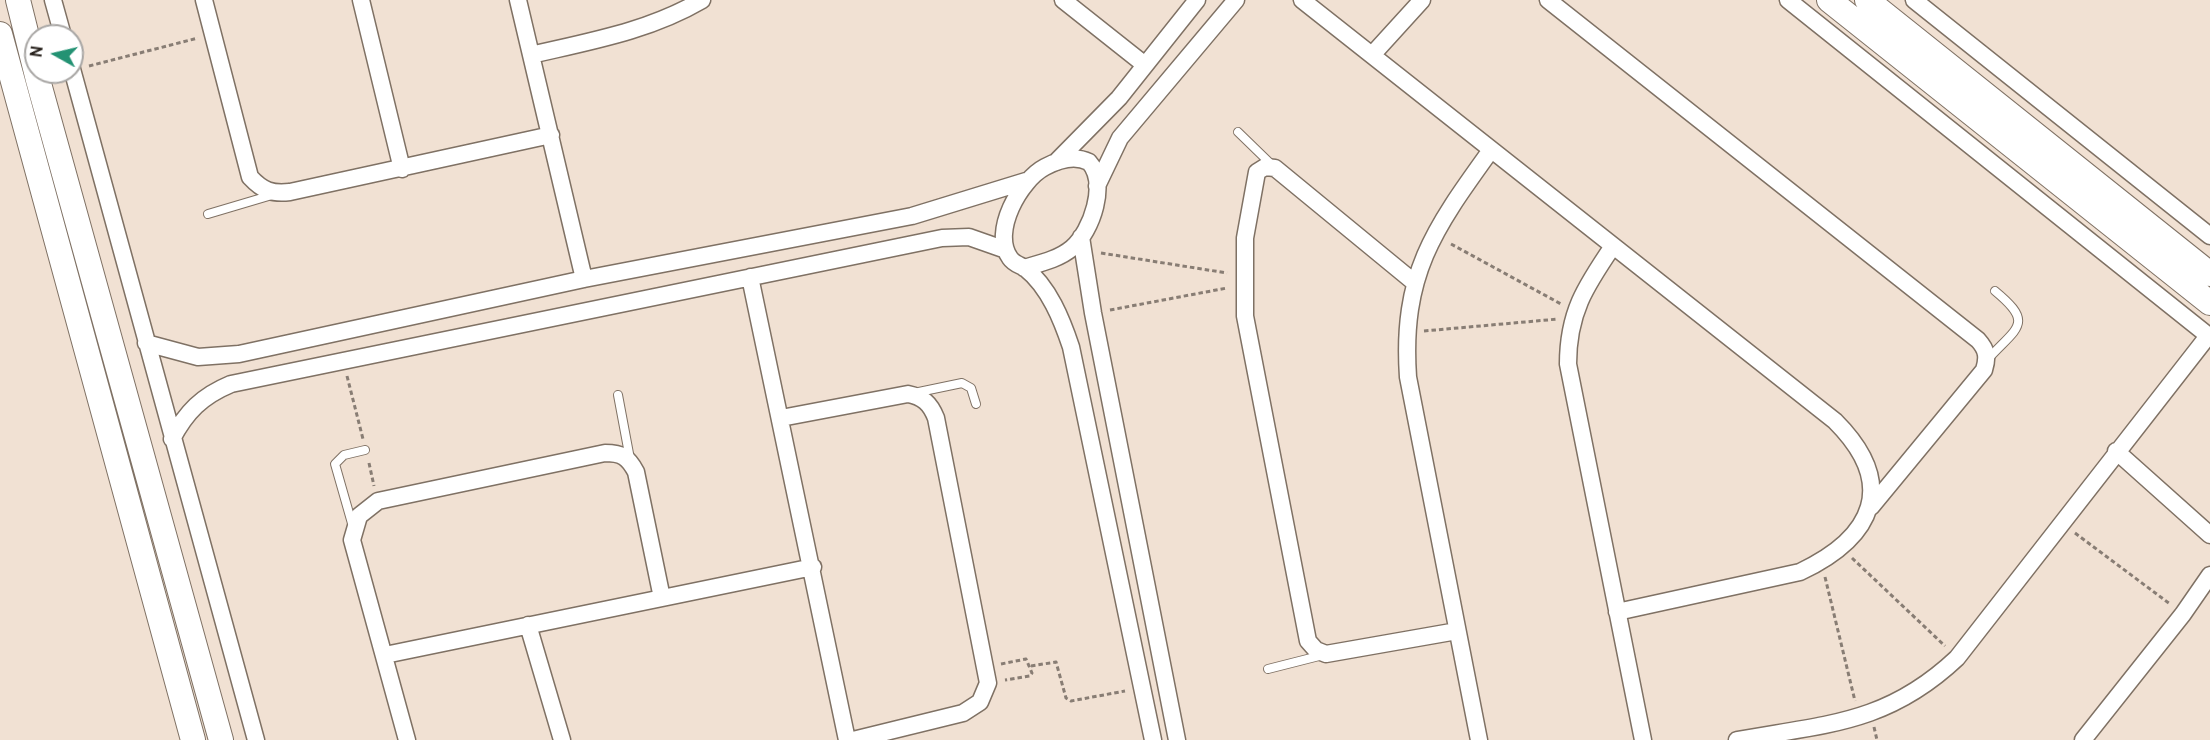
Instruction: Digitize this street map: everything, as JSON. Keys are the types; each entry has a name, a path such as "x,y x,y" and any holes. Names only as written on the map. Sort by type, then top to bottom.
{"street":[{"path":"18,0 38,81 221,740"},
{"path":"53,0 60,24"},
{"path":"204,0 250,177 261,189 275,194 402,169 550,135"},
{"path":"361,0 402,169"},
{"path":"518,0 584,279"},
{"path":"531,55 638,30 671,17 702,0"},
{"path":"1063,0 1145,65"},
{"path":"146,343 178,354 219,357 584,279 912,216 1026,182 1055,163 1099,120 1197,0"},
{"path":"1177,740 1093,313 1083,244 1097,187 1120,138 1236,0"},
{"path":"1302,0 1826,414 1849,435 1870,471 1873,488 1868,510"},
{"path":"1372,55 1422,0"},
{"path":"1548,0 1978,340 1985,348 1987,359 1984,370 1868,510 1858,530 1841,547 1821,561 1792,574 1617,612"},
{"path":"1737,740 1859,718 1895,704 1918,691 1957,658 2115,451 2209,337 1788,0"},
{"path":"1829,0 2210,303"},
{"path":"1867,0 2210,274"},
{"path":"1914,0 2210,236"},
{"path":"0,34 193,740"},
{"path":"76,84 256,740"},
{"path":"1479,740 1408,377 1407,333 1415,283 1433,234 1491,150"},
{"path":"1055,163 1074,158 1089,162 1096,175 1097,187"},
{"path":"1415,283 1275,168 1265,167 1257,172 1245,238 1243,281 1245,316 1308,641 1316,650 1326,654 1457,631"},
{"path":"1026,182 1015,197 1008,215 1006,250 1010,258 1024,268 1055,308 1071,347 1153,740"},
{"path":"172,440 183,419 196,404 212,391 231,384 343,359 955,236 982,240 1006,250"},
{"path":"1024,268 1064,254 1083,244"},
{"path":"1612,246 1587,284 1573,315 1568,364 1643,740"},
{"path":"750,277 813,567 847,740"},
{"path":"781,418 908,394 921,397 931,406 936,418 987,675 980,702 963,713 853,740"},
{"path":"2115,451 2210,536"},
{"path":"407,740 352,540 358,516 378,501 605,453 618,453 630,460 636,472 662,598"},
{"path":"385,656 813,567"},
{"path":"2083,740 2183,614 2210,575"},
{"path":"528,626 562,740"}],"lane":[{"path":"1238,132 1275,168"},
{"path":"208,214 275,194"},
{"path":"1987,359 2018,325 2019,316 2015,307 1995,291"},
{"path":"908,394 962,383 971,388 976,404"},
{"path":"618,395 630,460"},
{"path":"354,528 335,464 344,455 365,450"},
{"path":"1268,669 1326,654"}],"path":[{"path":"84,67 213,34"},
{"path":"1433,234 1573,315"},
{"path":"1083,244 1243,281"},
{"path":"1093,313 1243,281"},
{"path":"1407,333 1573,315"},
{"path":"343,359 378,501"},
{"path":"2061,523 2183,614"},
{"path":"1841,547 1957,658"},
{"path":"1821,561 1859,718"},
{"path":"1024,659 1029,661 1031,666 1031,675 987,675 1024,659"},
{"path":"1031,666 1056,662 1066,698 1071,701 1142,688"}]}
